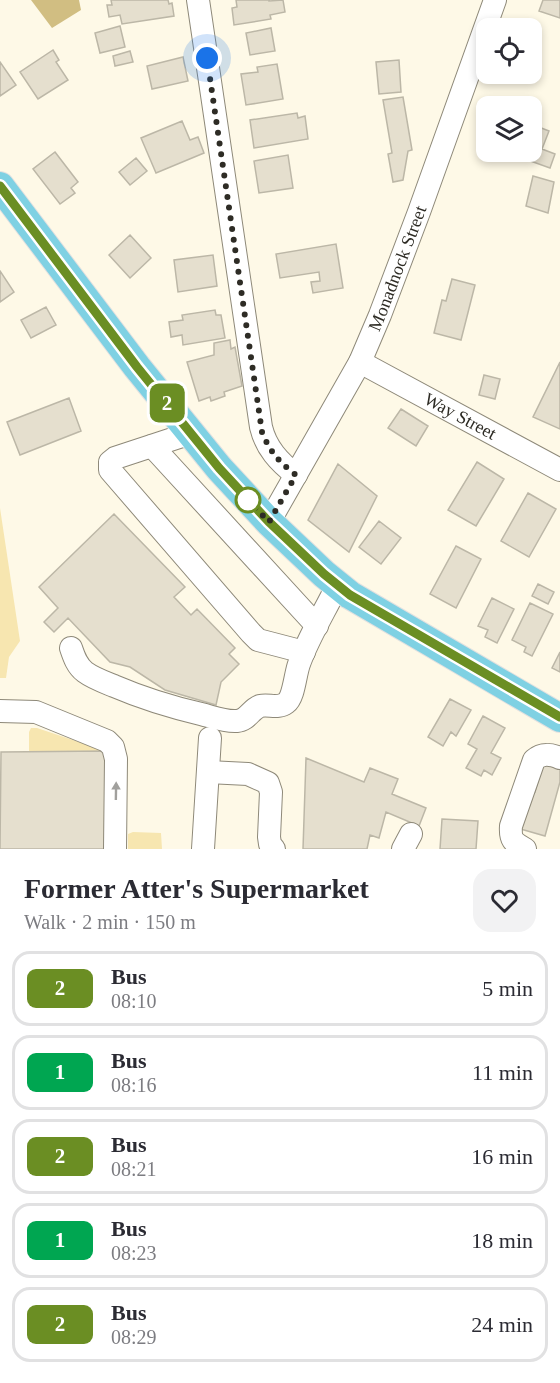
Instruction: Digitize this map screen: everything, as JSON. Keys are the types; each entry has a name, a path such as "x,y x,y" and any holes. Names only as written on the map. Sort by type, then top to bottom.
{"main road":[{"path":"0,186 137,367 219,468 269,522 337,586 560,717"}],"street":[{"path":"198,0 262,432 268,447 281,464 296,475"},
{"name":"Monadnock Street","path":"269,522 360,362 419,212 495,0"},
{"name":"Way Street","path":"360,362 560,470"},
{"path":"191,433 115,458 110,462 110,470 258,640 304,652"},
{"path":"152,446 317,626"},
{"path":"71,648 78,665 101,681 165,706 229,721 240,721 262,706 278,706 286,703 292,697 294,680 304,652 337,586"},
{"path":"0,711 36,712 107,741 113,747 116,759 115,849"},
{"path":"203,849 210,738"},
{"path":"525,849 515,843 511,836 511,825 534,760 539,755 560,758"},
{"path":"208,772 248,774 268,783 271,792 269,837 274,849"}],"shaded area":[{"path":"31,0 79,0 81,10 52,28"},
{"path":"0,508 20,641 9,657 6,678 0,678"},
{"path":"31,728 37,728 106,751 29,752"},
{"path":"133,832 161,833 162,849 128,849 128,834"}],"building":[{"path":"111,0 168,0 169,4 172,3 174,16 122,24 120,15 109,17 107,5 112,5"},
{"path":"236,0 283,0 285,12 270,15 271,19 234,25 232,8 237,7"},
{"path":"543,0 560,0 560,18 539,11"},
{"path":"120,26 125,47 100,53 95,33"},
{"path":"271,28 275,51 250,55 246,33"},
{"path":"53,50 59,60 56,62 68,80 38,99 20,72"},
{"path":"130,51 133,62 115,66 113,56"},
{"path":"183,57 188,81 152,89 147,66"},
{"path":"399,60 401,92 379,94 376,62"},
{"path":"0,62 16,85 0,96"},
{"path":"277,64 283,99 246,105 241,74 258,72 257,67"},
{"path":"403,97 412,150 408,151 403,180 393,182 388,154 392,153 383,100"},
{"path":"297,113 298,118 305,116 308,139 254,148 250,120"},
{"path":"182,121 190,140 198,137 204,153 156,173 141,138"},
{"path":"542,128 549,131 542,149"},
{"path":"542,149 555,154 550,168 533,162 542,162"},
{"path":"55,152 78,182 71,188 75,193 60,204 33,169"},
{"path":"288,155 293,188 259,193 254,161"},
{"path":"136,158 147,171 130,185 119,172"},
{"path":"533,176 554,182 548,213 526,206"},
{"path":"130,235 151,258 130,278 109,255"},
{"path":"336,244 343,288 313,293 311,282 320,281 319,272 280,278 276,254"},
{"path":"213,255 217,286 178,292 174,260"},
{"path":"0,271 14,292 0,302"},
{"path":"452,279 475,285 461,340 434,333 442,300 446,301"},
{"path":"46,307 56,325 31,338 21,320"},
{"path":"215,310 216,315 221,315 225,338 183,345 182,335 171,337 169,322 183,320 182,315"},
{"path":"230,340 231,349 235,347 242,386 224,392 225,396 211,401 210,397 199,401 187,362 214,355 214,343"},
{"path":"560,362 560,429 533,417"},
{"path":"484,375 500,379 495,399 479,395"},
{"path":"69,398 81,431 20,455 7,422"},
{"path":"401,409 428,426 416,446 388,428"},
{"path":"477,462 504,479 476,526 448,510"},
{"path":"338,464 377,496 349,552 308,520"},
{"path":"528,493 556,509 529,557 501,541"},
{"path":"114,514 185,587 174,597 191,615 197,609 235,648 229,654 239,664 221,682 216,705 165,690 130,667 110,662 68,618 54,632 44,622 58,608 39,587"},
{"path":"379,521 401,538 381,564 359,547"},
{"path":"456,546 481,559 456,608 430,594"},
{"path":"538,584 554,592 548,604 532,596"},
{"path":"492,598 514,609 497,643 485,637 488,630 478,626"},
{"path":"530,603 553,614 532,656 524,652 526,647 512,640"},
{"path":"560,652 560,672 552,668"},
{"path":"450,699 471,710 456,736 451,732 443,746 428,737"},
{"path":"483,716 505,728 491,753 501,758 492,775 484,770 481,776 466,768 477,749 468,744"},
{"path":"106,751 107,849 0,849 1,752"},
{"path":"306,758 364,782 370,768 398,779 392,794 426,808 419,826 386,812 379,838 370,835 367,849 303,849"},
{"path":"543,763 560,767 560,782 545,836 517,828 528,790 535,792"},
{"path":"442,819 478,821 476,849 440,849"}],"bus line":[{"name":"2","path":"0,186 137,367 219,468 269,522 337,586 350,595 560,717"}],"route":[{"path":"207,58 262,432 268,447 281,464 296,475 269,522 244,496 248,500"}]}
